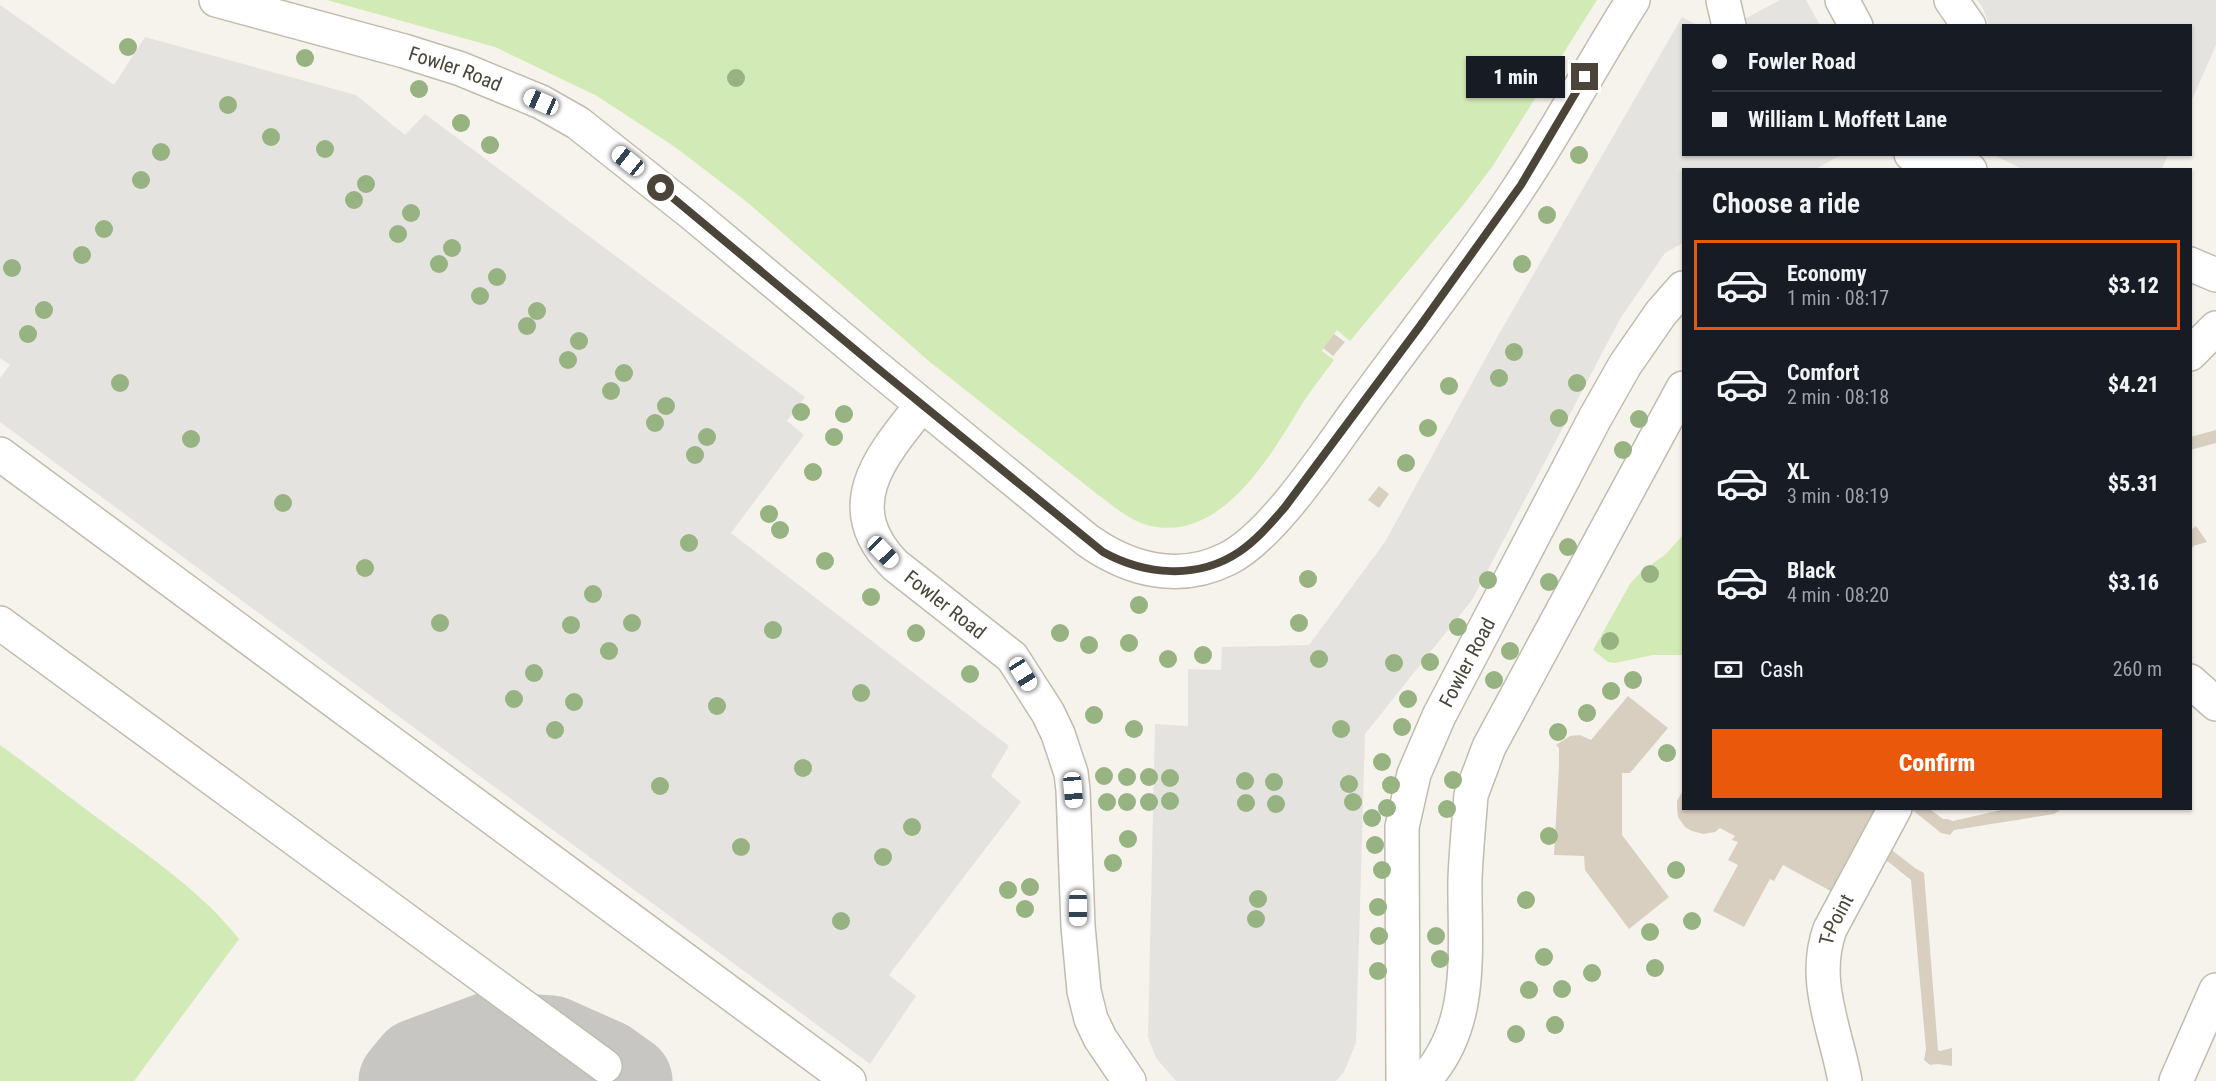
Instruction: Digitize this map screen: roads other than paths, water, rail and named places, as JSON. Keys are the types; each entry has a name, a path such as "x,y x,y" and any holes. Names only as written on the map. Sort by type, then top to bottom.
{"street":[{"name":"Fowler Road","path":"216,0 404,51 461,69 541,102 612,148 922,405 889,448 873,475 868,502 871,529 883,552 895,565 1012,657 1048,713 1058,734 1069,766 1073,790 1080,969 1086,1001 1090,1019 1100,1038 1129,1081"},
{"path":"922,405 1087,540 1116,559 1144,569 1169,572 1207,567 1230,558 1254,540 1298,490 1456,277 1521,185 1633,0"},
{"path":"1723,0 1729,24"},
{"path":"1822,0 1834,24"},
{"path":"1842,0 1855,24"},
{"path":"1951,0 1968,24"},
{"path":"1900,168 1930,160 1962,168"},
{"path":"2192,265 2216,275"},
{"name":"Fowler Road","path":"1403,1081 1402,827 1414,774 1439,716 1595,418 1625,365 1661,313 1682,289"},
{"path":"2192,352 2216,328"},
{"path":"1423,1081 1444,1051 1458,1018 1465,989 1465,877 1471,795 1474,784 1490,747 1682,390"},
{"path":"0,454 849,1081"},
{"path":"0,623 606,1066"},
{"path":"2192,683 2216,704"},
{"name":"T-Point","path":"1845,1081 1823,986 1822,964 1826,941 1830,929 1894,810"},
{"path":"2176,1081 2216,990"}]}
